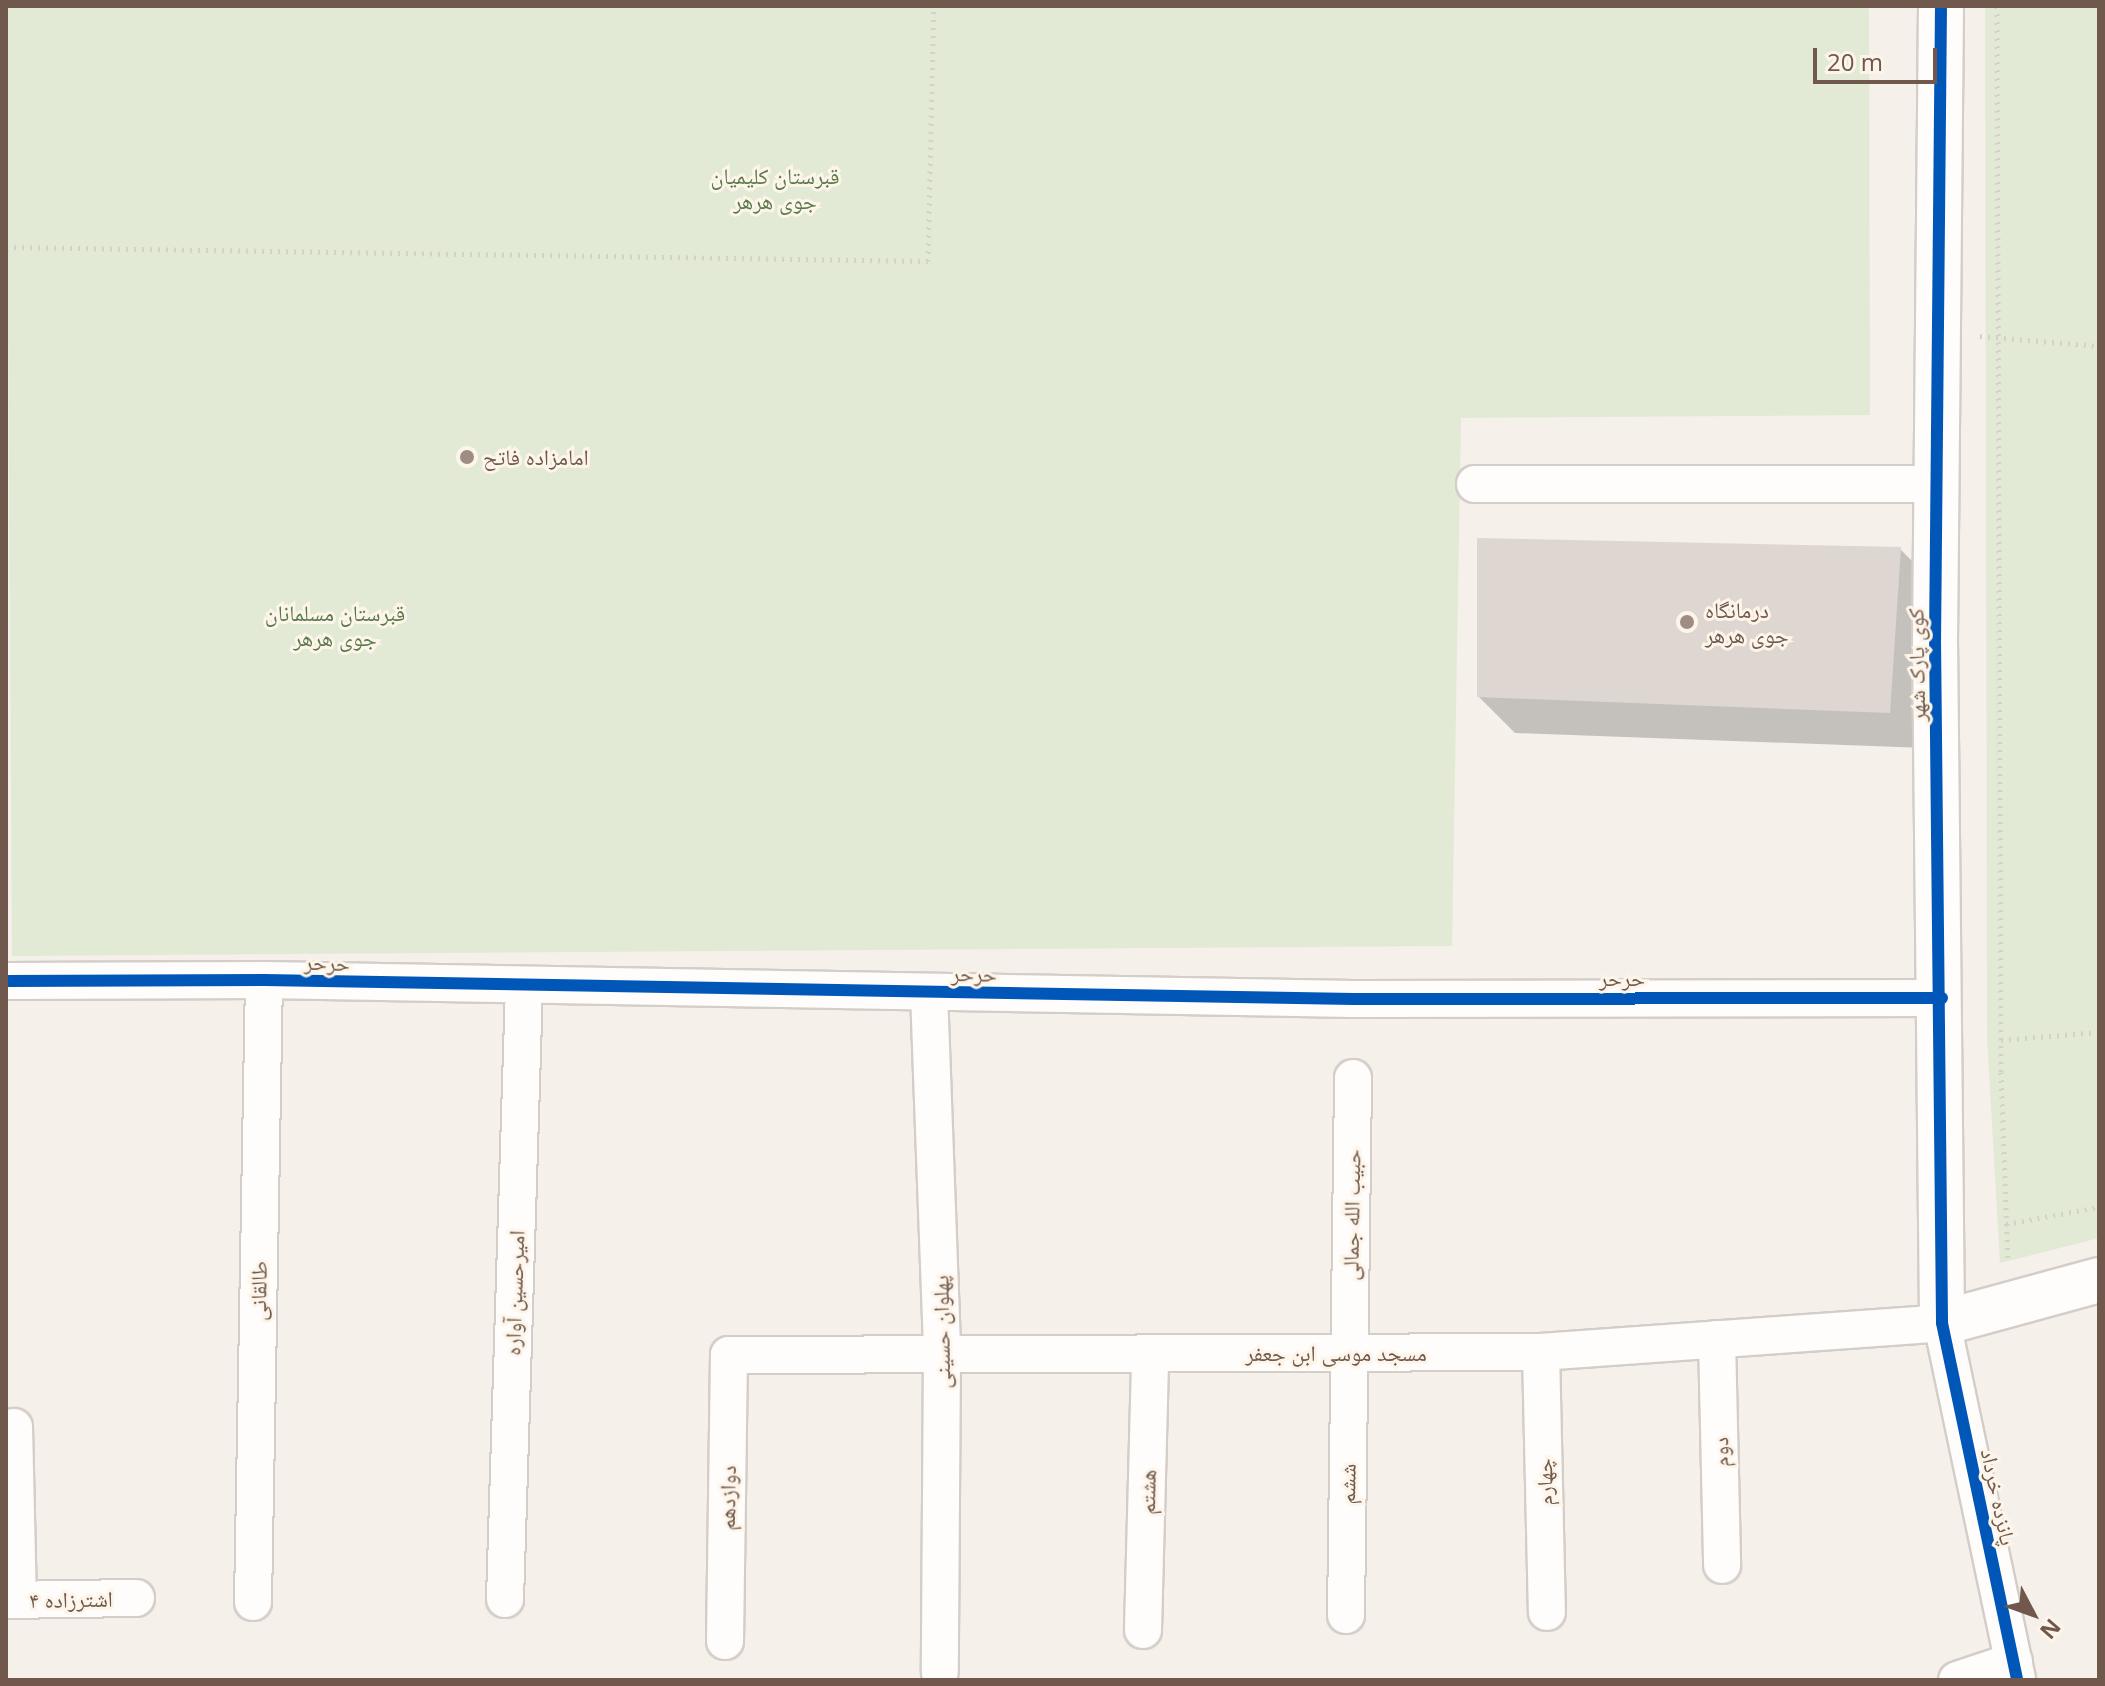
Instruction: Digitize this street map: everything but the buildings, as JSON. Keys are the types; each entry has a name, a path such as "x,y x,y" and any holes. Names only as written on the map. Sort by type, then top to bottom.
{"street":[{"name":"کوی پارک شهر","path":"1941,6 1936,484 1942,1323"},
{"path":"1475,484 1936,484"},
{"name":"حرحر","path":"6,981 264,980 524,988 1942,998"},
{"name":"طالقانی","path":"253,1602 264,980"},
{"name":"امیرحسین آواره","path":"505,1599 524,988"},
{"name":"پهلوان حسینی","path":"929,992 942,1354 940,1672"},
{"name":"حبیب الله جمالی","path":"1348,1353 1353,1078"},
{"path":"1942,1323 2099,1280"},
{"name":"مسجد موسی ابن جعفر","path":"729,1355 1541,1352 1942,1323"},
{"name":"پانزده خرداد","path":"1942,1323 2015,1671"},
{"name":"دوم","path":"1717,1339 1722,1565"},
{"name":"چهارم","path":"1541,1352 1547,1612"},
{"name":"ششم","path":"1346,1615 1348,1353"},
{"name":"هشتم","path":"1143,1630 1150,1354"},
{"name":"دوازدهم","path":"725,1641 729,1355"},
{"path":"12,1600 14,1427"},
{"name":"اشترزاده ۴","path":"12,1600 136,1598"},
{"path":"1957,1680 2015,1671"}],"path":[{"path":"6,259 6,247 928,261 934,6"},
{"path":"1997,6 2001,1040 2009,1304"},
{"path":"1938,334 2099,346"},
{"path":"2001,1040 2099,1032"},
{"path":"2006,1224 2099,1207"}],"green space":[{"name":"قبرستان مسلمانان جوی هرهر","path":"6,6 1869,6 1870,415 1461,418 1452,946 12,956"},
{"path":"1985,6 2099,6 2099,1238 2000,1263 1987,1037"}],"cycle path":[{"path":"1941,6 1935,639 1942,1323 2017,1680"},
{"path":"6,981 264,980 1354,999 1942,998"}],"place":[{"name":"امامزاده فاتح","path":"467,457"},
{"name":"درمانگاه جوی هرهر","path":"1687,622"}],"park label":[{"name":"قبرستان کلیمیان جوی هرهر","path":"775,188"}]}
